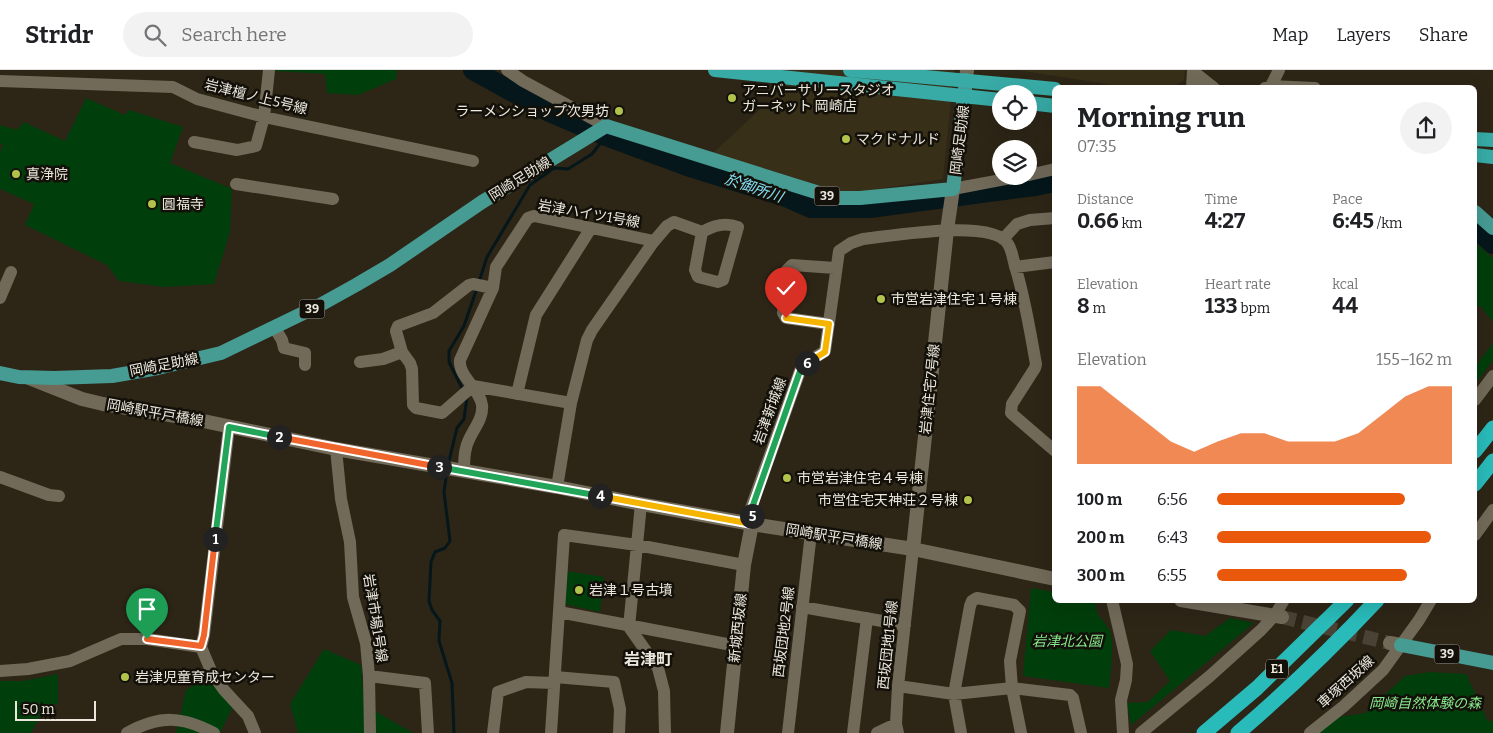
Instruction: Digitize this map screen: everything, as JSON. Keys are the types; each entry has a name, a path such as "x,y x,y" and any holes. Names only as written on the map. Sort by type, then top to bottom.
{"highway":[{"path":"715,70 992,99"},
{"path":"850,70 966,75 1052,89"},
{"path":"1037,104 1052,106"},
{"path":"1477,139 1493,140"},
{"path":"1477,155 1493,157"},
{"path":"1477,448 1493,428"},
{"path":"1477,481 1493,461"},
{"name":"E1","path":"1204,733 1257,688 1344,603"},
{"name":"E1","path":"1238,733 1283,695 1374,603"}],"main road":[{"name":"岡崎足助線","path":"0,373 26,377 54,378 112,376 158,368 221,353 320,305 390,265 482,202 604,127 836,198 860,198 954,189 966,75"},
{"path":"1477,214 1493,228"},
{"name":"39","path":"1396,644 1493,663"}],"street":[{"path":"194,142 237,150 256,146 264,117 269,70"},
{"path":"507,70 604,127"},
{"path":"1269,85 1279,70"},
{"path":"1193,85 1194,71"},
{"path":"1194,71 1210,85"},
{"name":"岩津檀ノ上5号線","path":"0,81 173,87 197,99 264,117 473,161"},
{"path":"1037,173 1052,170"},
{"path":"954,189 992,182"},
{"path":"236,184 333,199"},
{"name":"岩津住宅7号線","path":"913,549 947,230 954,189"},
{"name":"岩津ハイツ1号線","path":"464,471 466,447 482,415 481,401 459,363 493,288 496,267 528,218 534,216 654,241 587,340 571,403 557,488"},
{"path":"1052,218 1017,224 1003,239 1008,244 1024,294 1036,364 1012,404 1011,413 1052,448"},
{"path":"650,246 667,226 674,222 702,232"},
{"path":"724,224 738,227 724,280 718,282 698,277 694,270 702,232 712,226 724,224"},
{"path":"517,394 536,315 591,228"},
{"name":"岩津新城線","path":"752,524 752,508 800,371 805,364 825,352 835,268 839,251 851,243 863,239 947,230 996,234 1003,239"},
{"path":"1015,266 1052,262"},
{"path":"829,324 786,318 783,313 787,270 792,265 835,268"},
{"path":"0,298 11,272"},
{"path":"493,288 469,285 433,313 398,326 396,334 402,352 412,369 413,405 416,408 442,413 472,386 571,403"},
{"path":"274,327 282,340 284,348 305,353 305,365"},
{"path":"360,362 383,359 402,352"},
{"path":"1477,397 1493,376"},
{"name":"岡崎駅平戸橋線","path":"26,377 89,401 336,449 640,504 811,534 913,549 1052,578"},
{"path":"229,427 204,635 201,646 212,673 224,690 248,716 255,733"},
{"name":"岩津市場1号線","path":"336,449 341,499 350,542 353,597 366,643 369,676 370,733"},
{"path":"0,477 49,495 59,496"},
{"path":"640,504 630,627 658,668 664,691 665,733"},
{"path":"1477,532 1493,510"},
{"name":"新城西坂線","path":"727,733 744,565 752,524"},
{"name":"西坂団地2号線","path":"788,733 811,534"},
{"path":"551,733 564,535 637,545 744,565"},
{"name":"西坂団地1号線","path":"877,733 897,728 898,686 913,549"},
{"path":"961,733 954,694 970,606 972,601 977,598 1014,605 1020,611 1010,661 1012,688 1021,733"},
{"path":"1113,603 1127,664 1126,680 1121,700 1123,733"},
{"path":"1199,603 1279,616"},
{"path":"1141,733 1279,616 1283,603"},
{"name":"車塚西坂線","path":"1310,733 1344,706 1382,670 1396,644 1430,603"},
{"path":"802,607 905,625"},
{"path":"559,612 737,646"},
{"path":"853,733 866,618"},
{"path":"0,671 28,669 70,661 121,639 147,639 201,646"},
{"path":"369,676 425,683 428,733"},
{"path":"493,733 498,692 526,682 555,680 614,682 620,709 619,733"},
{"path":"898,686 954,694 1012,688 1070,695 1073,698 1081,733"},
{"path":"127,733 161,720 175,719 196,723 214,733"}],"shaded area":[{"path":"786,70 954,70 943,179 851,193 828,189 713,153 780,91"},
{"path":"1017,70 1185,70 1184,80 1176,85 1113,85"}],"green space":[{"path":"275,70 397,70 396,79 358,95 327,93 325,74"},
{"path":"86,98 125,115 129,110 183,127 170,163 232,189 230,232 214,284 164,287 119,281 107,265 25,225 34,204 0,189 0,152 3,145 0,143 0,125 17,130 24,122 65,141"},
{"path":"1477,245 1493,258 1493,322 1480,306 1477,306"},
{"path":"1493,343 1493,360 1477,381 1477,364"},
{"path":"566,571 604,577 600,612 564,604"},
{"name":"岩津北公園","path":"1031,588 1052,592 1052,603 1095,603 1097,611 1108,627 1111,637 1112,651 1109,688 1023,676"},
{"path":"1230,618 1254,623 1131,725 1127,703 1148,702 1170,681 1150,651 1171,630 1205,636"},
{"path":"324,649 361,665 364,705 413,733 298,733 290,704"},
{"name":"岡崎自然体験の森","path":"1429,672 1466,674 1488,722 1493,720 1493,733 1303,733 1321,720 1365,713 1405,676"},
{"path":"58,674 58,704 46,705 31,733 0,733 0,681 23,681"},
{"path":"213,674 235,702 220,733 176,733 186,690"}],"waterway":[{"name":"於御所川","path":"473,70 547,111 606,136 693,168 786,197 811,208 870,208 1052,183"},
{"path":"479,282 487,257 530,185 554,168 568,169 592,154 606,136"},
{"name":"於御所川","path":"1477,230 1493,244"},
{"path":"463,390 449,362 449,351 464,326 477,288"},
{"path":"448,465 457,428 464,419 467,397"},
{"path":"447,471 444,492 450,541 445,548 435,552 431,562 429,601 432,610 440,621 439,641 452,683 454,733"}],"tunnel":[{"path":"1282,617 1390,643"}],"place":[{"name":"アニバーサリースタジオ ガーネット 岡崎店","path":"732,98"},
{"name":"ラーメンショップ次男坊","path":"619,111"},
{"name":"マクドナルド","path":"846,139"},
{"name":"真浄院","path":"16,174"},
{"name":"圓福寺","path":"152,204"},
{"name":"市営岩津住宅１号棟","path":"881,299"},
{"name":"市営岩津住宅４号棟","path":"787,478"},
{"name":"市営住宅天神荘２号棟","path":"968,500"},
{"name":"岩津１号古墳","path":"579,590"},
{"name":"岩津児童育成センター","path":"125,677"}],"district":[{"name":"岩津町","path":"648,659"}],"route":[{"path":"147,639 201,646 204,635 229,427 336,449 752,524 752,508 800,371 805,364 825,352 829,324 786,318"}]}
